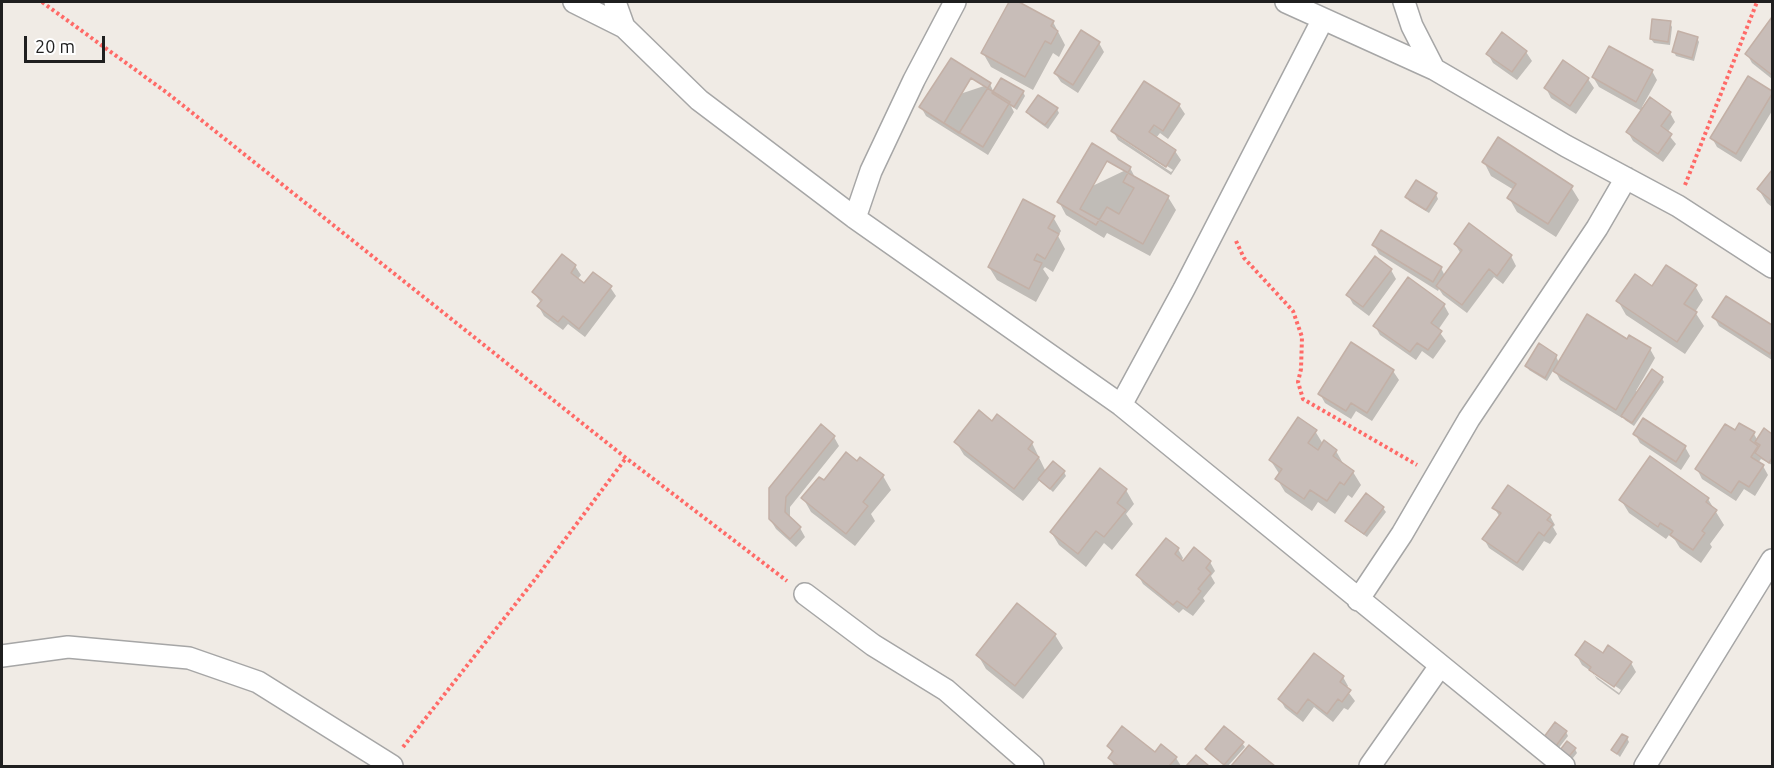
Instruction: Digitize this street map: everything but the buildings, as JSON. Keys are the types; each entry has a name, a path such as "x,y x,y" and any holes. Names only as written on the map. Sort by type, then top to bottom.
{"street":[{"path":"574,2 624,27 699,100 855,218 1120,405 1564,766"},
{"path":"615,2 624,27"},
{"path":"855,218 871,171 914,80 955,2"},
{"path":"1286,2 1434,69 1566,146 1678,206 1773,267"},
{"path":"1404,2 1412,26 1434,69"},
{"path":"1120,405 1184,289 1323,19"},
{"path":"1358,600 1402,534 1469,418 1597,228 1626,178"},
{"path":"1645,766 1773,560"},
{"path":"805,594 873,645 946,690 1033,766"},
{"path":"2,656 68,647 189,658 258,682 391,765"},
{"path":"1370,766 1440,666"}],"path":[{"path":"42,2 166,92 626,458 805,594"},
{"path":"1678,206 1757,2"},
{"path":"1222,215 1244,258 1293,311 1302,337 1301,369 1298,382 1302,399 1436,475"},
{"path":"391,765 626,458"}]}
